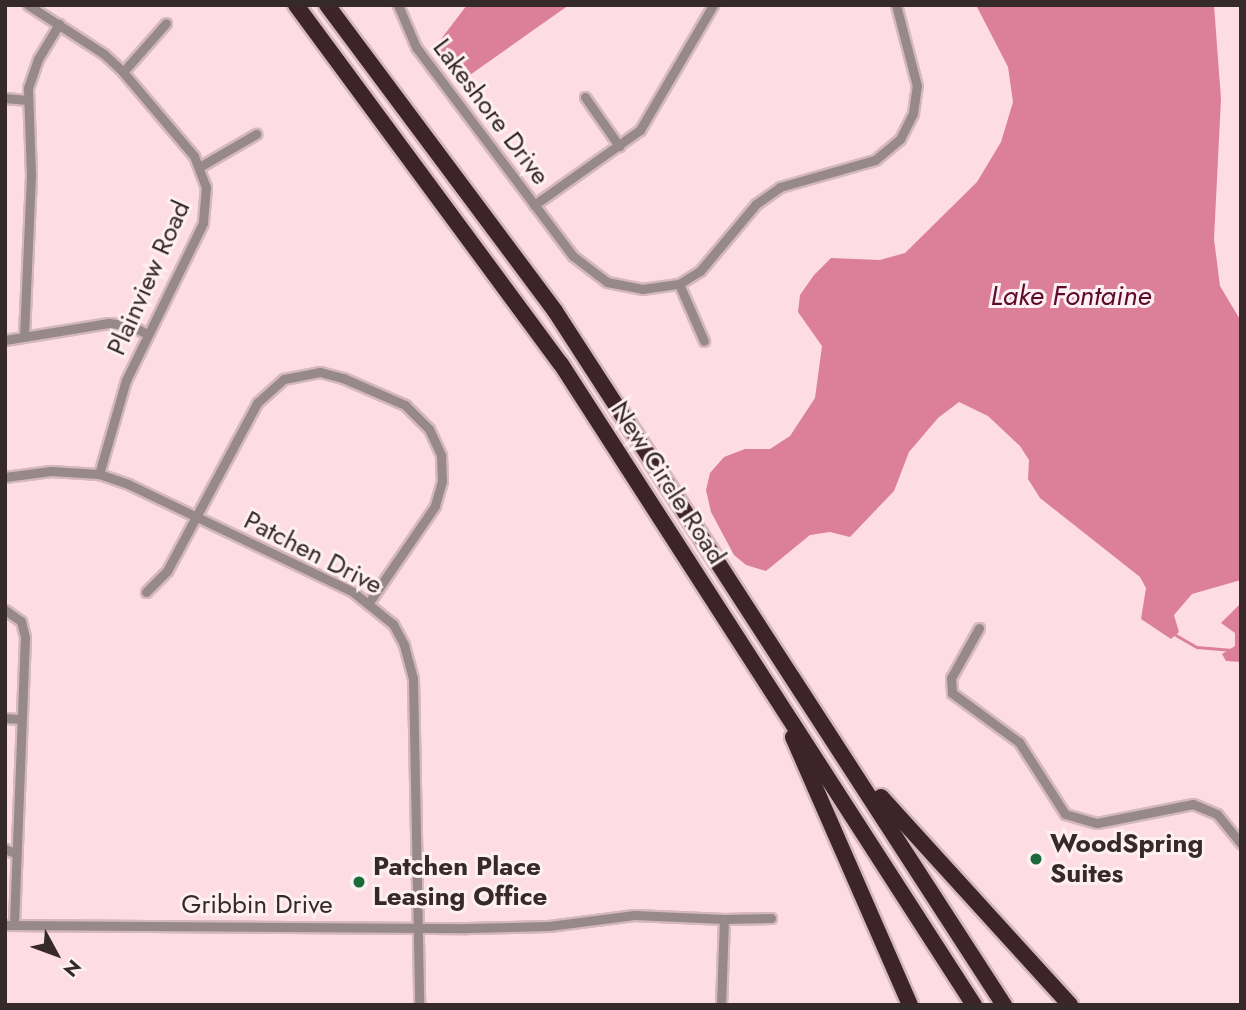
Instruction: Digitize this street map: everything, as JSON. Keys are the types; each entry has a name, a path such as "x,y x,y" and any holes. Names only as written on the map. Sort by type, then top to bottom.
{"highway":[{"name":"New Circle Road","path":"296,5 511,293 748,651 974,1005"},
{"name":"New Circle Road","path":"327,5 555,311 1003,1005"},
{"path":"748,651 795,742 910,1005"},
{"path":"776,651 898,818 1070,1005"}],"street":[{"path":"28,5 59,24 123,72 201,166 256,134"},
{"name":"Lakeshore Drive","path":"398,5 416,47 573,256 594,276 642,289 679,285 709,264 763,197 802,178 875,160 900,139 914,113 917,86 897,5"},
{"name":"Lakeshore Drive","path":"534,205 619,146 647,120 691,37 713,5"},
{"path":"123,72 166,23"},
{"path":"24,337 31,175 27,100 32,74 59,24"},
{"path":"585,97 619,146"},
{"path":"5,98 27,100"},
{"name":"Plainview Road","path":"99,474 115,412 147,334 203,223 207,197 201,166"},
{"path":"679,285 705,341"},
{"path":"5,340 108,323 132,326 147,334"},
{"path":"146,592 167,572 257,403 278,383 308,372 329,374 400,401 420,418 437,442 442,481 429,517 370,601"},
{"name":"Patchen Drive","path":"5,477 51,471 99,474 145,490 370,601 399,634 411,666 419,1005"},
{"path":"5,610 24,628 15,853 9,925"},
{"path":"979,628 950,678 952,693 1020,742 1065,814 1097,823 1192,804 1217,814 1241,844"},
{"path":"5,718 21,719"},
{"path":"5,849 15,853"},
{"name":"Gribbin Drive","path":"9,925 549,926 634,915 771,918"},
{"path":"721,1005 724,919"}],"water":[{"path":"467,5 569,5 467,77 437,56 438,43"},
{"name":"Lake Fontaine","path":"976,5 1214,5 1221,99 1214,239 1220,286 1241,321 1241,580 1192,594 1174,615 1179,632 1171,639 1141,619 1146,588 1140,577 1040,498 1028,479 1029,460 1020,446 988,416 959,402 938,418 909,452 894,491 850,537 830,532 810,535 766,571 746,565 734,555 711,512 706,490 710,473 724,457 745,449 770,449 790,436 815,398 822,346 798,312 800,295 814,275 831,258 880,260 905,253 977,182 1001,142 1013,102 1008,67"},
{"path":"1241,603 1241,662 1226,661 1222,654 1235,646 1235,633 1221,623"}],"waterway":[{"path":"1176,635 1197,647 1229,650"}],"place":[{"name":"WoodSpring Suites","path":"1036,859"},
{"name":"Patchen Place Leasing Office","path":"359,882"}]}
